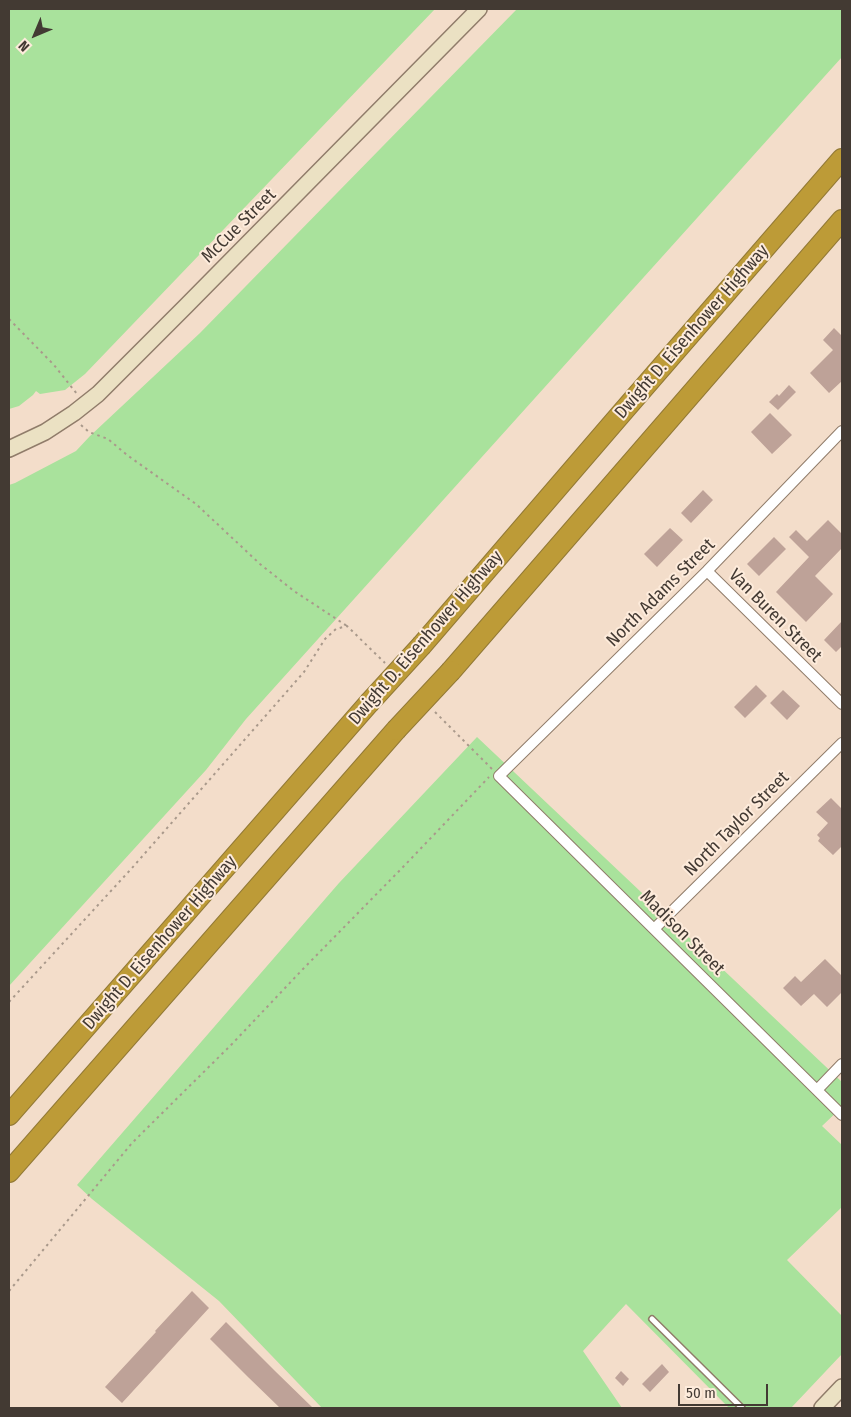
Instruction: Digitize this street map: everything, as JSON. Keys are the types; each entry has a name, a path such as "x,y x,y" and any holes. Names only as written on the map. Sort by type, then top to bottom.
{"highway":[{"name":"Dwight D. Eisenhower Highway","path":"9,1115 369,703 422,645 842,160"},
{"name":"Dwight D. Eisenhower Highway","path":"9,1172 396,730 451,671 842,220"}],"main road":[{"name":"McCue Street","path":"9,449 45,432 70,416 98,394 479,9"},
{"path":"822,1408 842,1387"}],"street":[{"name":"North Adams Street","path":"499,776 707,571 842,431"},
{"name":"Van Buren Street","path":"707,571 842,704"},
{"name":"North Taylor Street","path":"654,929 842,742"},
{"name":"Madison Street","path":"499,776 842,1115"},
{"path":"817,1090 842,1064"}],"lane":[{"path":"652,1319 742,1408"}],"path":[{"path":"9,319 54,365 84,404"},
{"path":"70,416 89,432 108,439 196,504 260,564 294,591 347,626 389,667"},
{"path":"9,1002 132,868 304,672 325,639 336,629 347,626"},
{"path":"9,1291 132,1143 232,1044 494,771 430,708"}],"green space":[{"path":"9,9 435,9 85,374 65,390 40,394 36,391 19,406 9,409"},
{"path":"517,9 842,9 842,57 246,719 206,770 9,986 9,485 76,451 200,333"},
{"path":"477,737 842,1082 842,1107 822,1126 842,1145 842,1207 787,1260 842,1316 842,1354 791,1408 729,1408 626,1304 583,1351 622,1408 322,1408 219,1301 77,1185 339,883"}],"building":[{"path":"834,328 842,336 842,381 829,393 810,373 833,350 823,340"},
{"path":"789,385 796,392 778,410 769,402 777,394 779,396"},
{"path":"770,413 792,435 772,454 751,432"},
{"path":"703,490 713,500 691,523 681,513"},
{"path":"828,520 842,534 842,548 815,576 833,594 806,622 776,592 809,557 789,537 796,530 807,541"},
{"path":"670,528 683,540 657,567 644,554"},
{"path":"774,537 786,549 759,576 747,564"},
{"path":"842,621 842,646 836,652 824,640"},
{"path":"756,685 767,696 745,718 734,707"},
{"path":"783,690 800,706 787,720 770,703"},
{"path":"831,798 842,809 842,846 833,855 818,841 820,838 817,835 828,823 816,812"},
{"path":"825,959 842,976 842,992 827,1007 814,994 801,1006 783,988 795,976 801,982"},
{"path":"192,1291 209,1308 122,1403 105,1387"},
{"path":"226,1322 313,1408 280,1408 248,1377 210,1339"},
{"path":"662,1364 669,1372 650,1392 642,1384"},
{"path":"621,1371 629,1379 623,1386 615,1378"}]}
